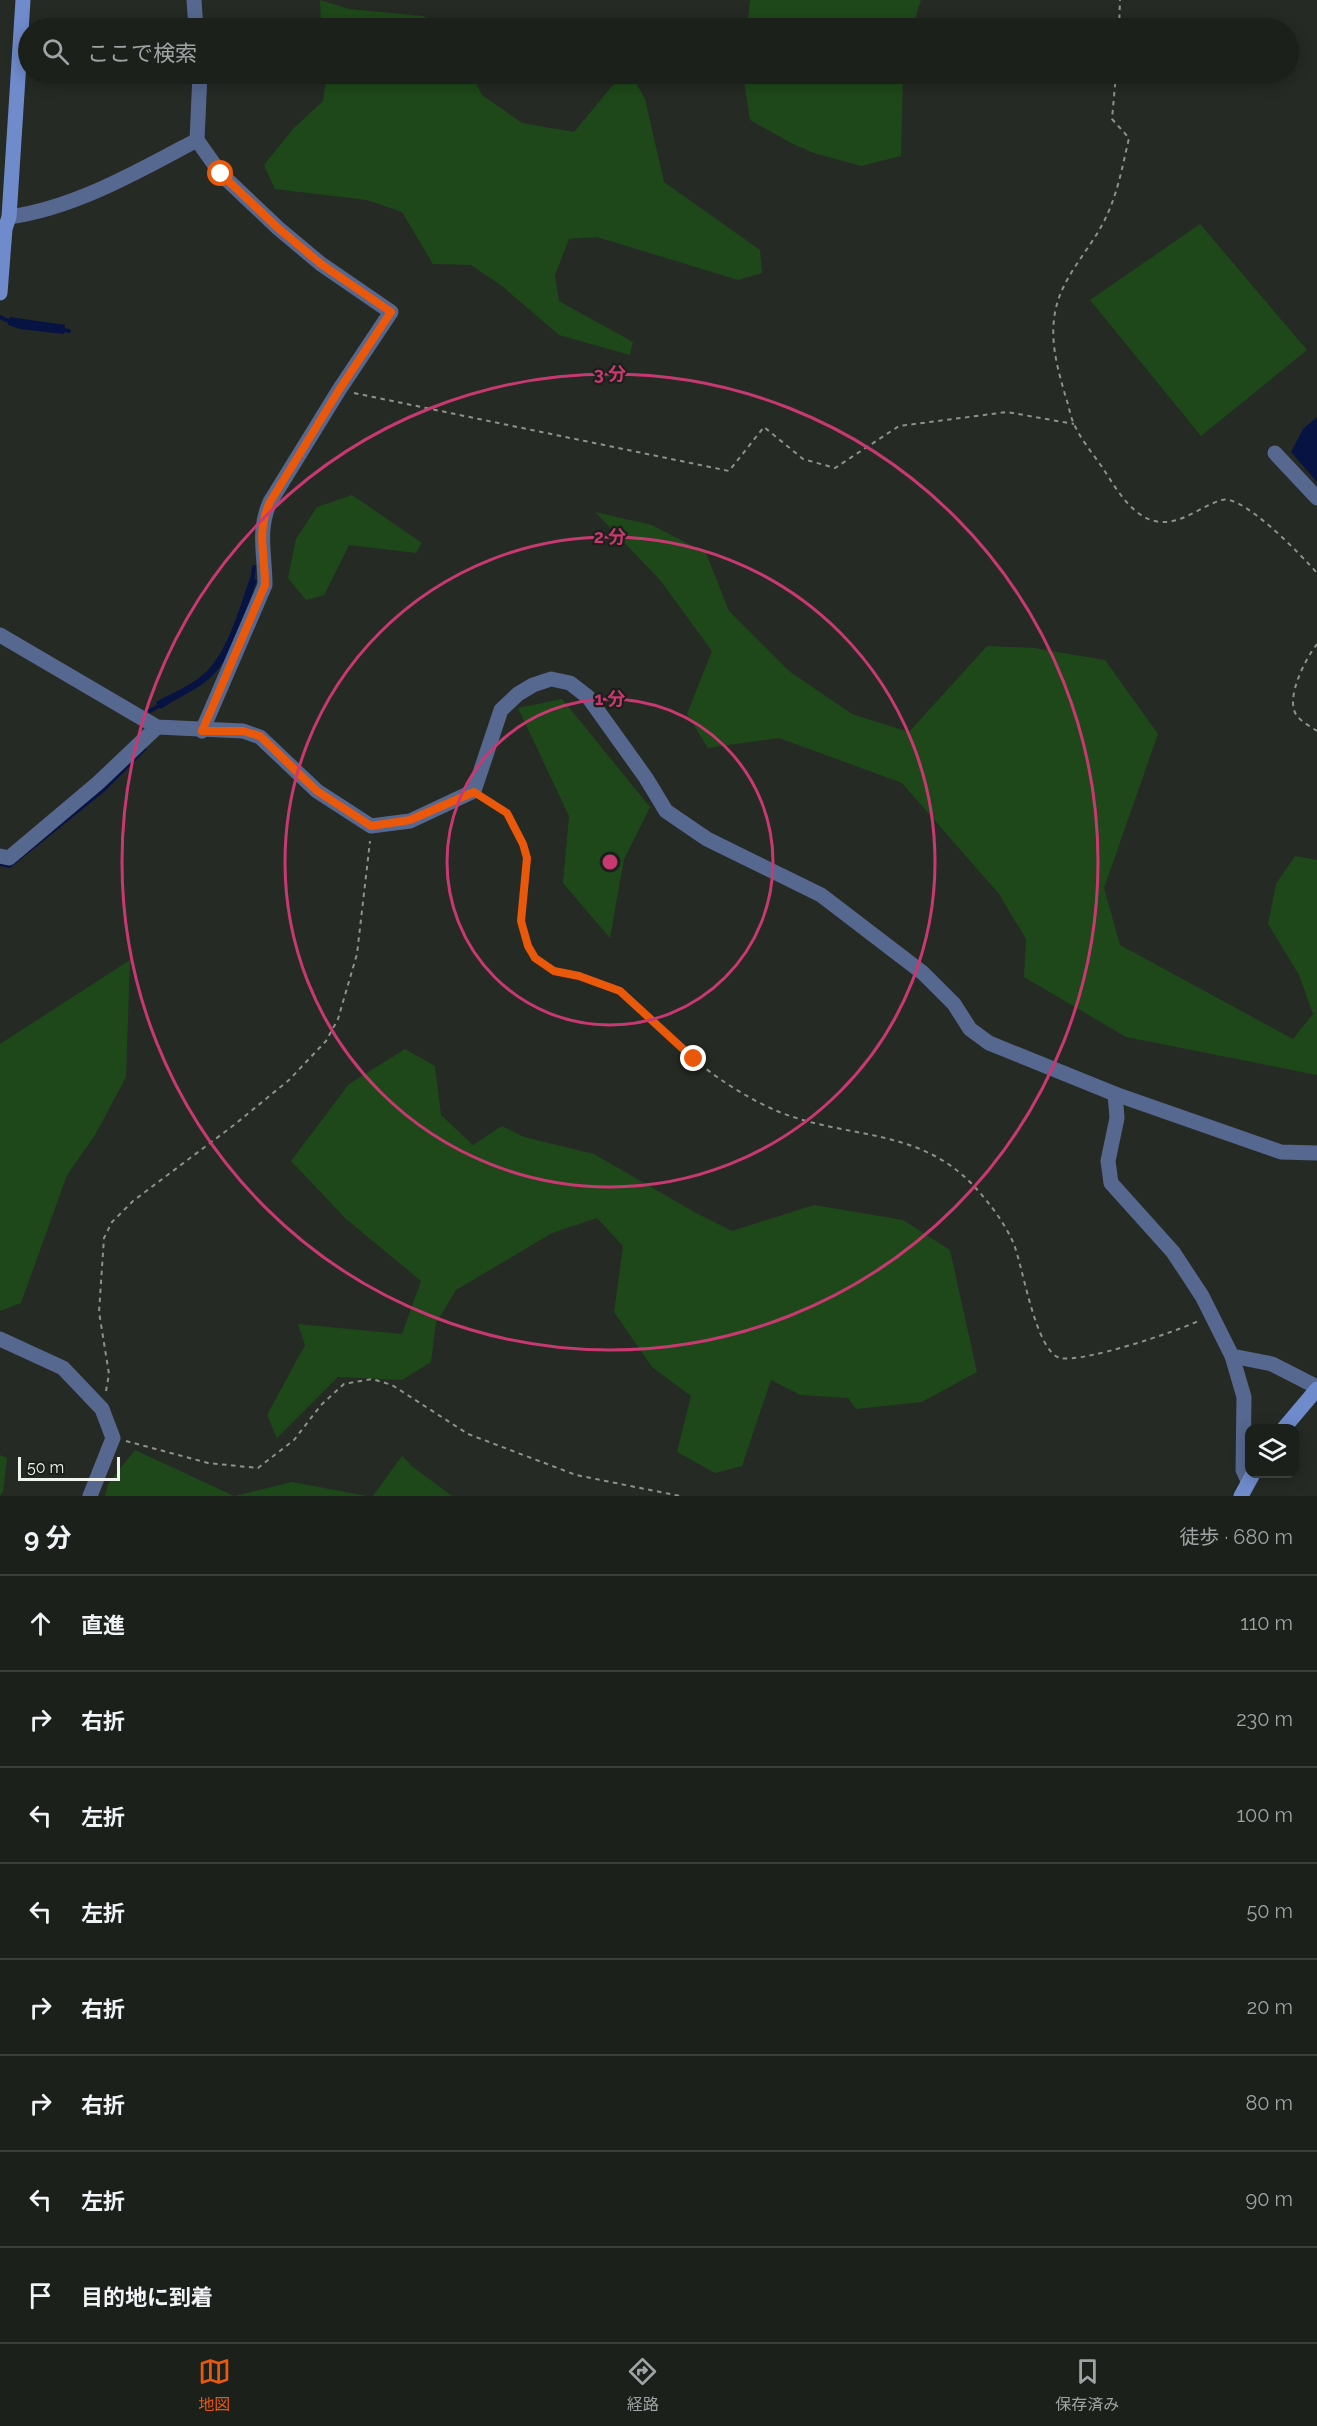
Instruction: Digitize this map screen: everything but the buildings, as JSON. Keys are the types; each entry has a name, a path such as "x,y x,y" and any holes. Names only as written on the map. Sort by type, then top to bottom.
{"main road":[{"path":"22,18 23,0"},
{"path":"0,293 5,229 9,217 18,78"},
{"path":"1287,1424 1317,1388"},
{"path":"1241,1496 1250,1478"}],"street":[{"path":"194,0 195,18"},
{"path":"200,84 197,140 221,174 278,228 321,264 391,312 339,390 262,518 261,542 265,559 265,585 202,731"},
{"path":"9,217 30,214 79,197 143,169 197,140"},
{"path":"1275,453 1317,498"},
{"path":"0,635 157,727 202,731 243,731 260,736 317,791 371,826 410,820 474,792 501,710 532,685 551,679 570,683 588,697 646,778 666,811 708,839 821,895 923,973 954,1004 970,1029 989,1042 1115,1094 1281,1152 1317,1153"},
{"path":"0,856 9,858 98,783 157,727"},
{"path":"1115,1094 1117,1119 1108,1161 1112,1183 1173,1252 1202,1296 1232,1356 1244,1397 1243,1470 1245,1472"},
{"path":"0,1339 63,1368 102,1409 113,1437 90,1496"},
{"path":"1232,1356 1272,1364 1317,1388"}],"path":[{"path":"1119,18 1120,0"},
{"path":"1115,84 1112,119 1129,138 1117,190 1103,224 1064,286 1057,304 1053,327 1055,360 1074,424 1121,496 1141,514 1164,523 1223,500 1232,499 1254,514 1300,554 1317,573"},
{"path":"339,390 729,471 764,427 803,459 835,468 899,426 1007,412 1074,424"},
{"path":"1317,644 1302,666 1294,703 1298,718 1317,731"},
{"path":"474,792 507,813 523,844 527,858 521,921 528,946 535,958 554,971 579,976 620,991 708,1070 768,1107 814,1124 901,1141 931,1153 951,1165 987,1202 1012,1240 1041,1336 1051,1352 1060,1358 1083,1358 1182,1329 1210,1315"},
{"path":"102,1409 109,1374 99,1312 104,1238 112,1222 133,1201 290,1080 326,1041 338,1019 357,954 371,826"},
{"path":"113,1437 207,1464 258,1468 294,1440 321,1405 344,1384 372,1380 392,1384 468,1434 554,1467 576,1475 680,1496"}],"green space":[{"path":"320,0 349,9 426,18 321,18"},
{"path":"750,0 921,0 915,18 748,18"},
{"path":"326,84 476,84 482,95 522,123 574,132 612,86 637,84 645,99 664,182 760,250 762,273 738,280 597,237 569,239 555,275 559,301 633,342 630,355 559,335 502,286 471,265 433,264 402,212 367,200 275,189 264,165 293,129 323,101"},
{"path":"745,84 903,84 901,156 861,166 814,153 750,120"},
{"path":"1200,224 1307,350 1201,436 1090,300"},
{"path":"352,495 422,543 416,553 349,545 324,595 306,600 288,578 296,539 317,507"},
{"path":"595,512 652,525 706,553 729,611 789,671 852,714 909,732 987,646 1034,648 1105,660 1158,734 1104,888 1120,945 1293,1039 1313,1014 1299,975 1268,924 1276,884 1295,856 1317,860 1317,1075 1126,1037 1024,977 1026,939 999,894 902,783 779,738 708,748 687,714 712,651 660,580"},
{"path":"562,699 650,807 624,859 610,938 563,883 569,816 518,708"},
{"path":"130,960 126,1077 95,1135 67,1175 21,1303 0,1311 0,1044"},
{"path":"405,1049 435,1066 441,1115 473,1145 502,1126 524,1137 594,1154 696,1213 732,1231 814,1205 903,1220 950,1250 977,1372 922,1402 856,1409 848,1398 800,1395 771,1380 742,1466 715,1473 677,1452 691,1396 652,1367 614,1312 623,1246 597,1218 552,1233 456,1290 436,1323 431,1362 402,1380 338,1377 277,1438 267,1415 305,1345 298,1324 402,1334 421,1281 346,1219 291,1161 349,1084"},
{"path":"135,1450 234,1496 105,1496 108,1484"},
{"path":"0,1455 7,1458 3,1492 0,1495"},
{"path":"402,1456 413,1467 452,1496 373,1496"},
{"path":"292,1482 367,1496 234,1496"}],"shaded area":[{"path":"10,317 65,325 64,334 20,329 8,325"},
{"path":"1317,417 1317,482 1291,452 1303,429"},
{"path":"250,578 257,580 239,631 220,667 201,685 161,709 156,702 196,680 216,660 233,626"},
{"path":"142,744 147,749 105,791 10,868 0,866 0,860"}],"waterway":[{"path":"0,317 13,323"},
{"path":"59,329 69,331"},
{"path":"252,583 254,567"},
{"path":"150,711 162,704"}],"route":[{"path":"221,174 278,228 321,264 391,312 339,390 262,518 261,542 265,559 265,585 202,731 243,731 260,736 317,791 371,826 410,820 474,792 507,813 523,844 527,858 521,921 528,946 535,958 554,971 579,976 620,991 694,1059"}]}
